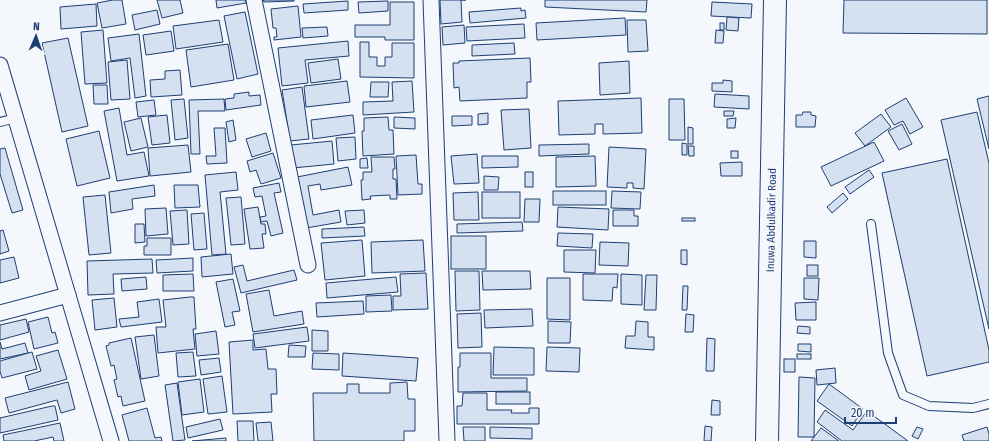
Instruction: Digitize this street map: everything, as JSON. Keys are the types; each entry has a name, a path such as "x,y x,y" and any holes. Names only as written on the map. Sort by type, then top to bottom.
{"main road":[{"name":"Inuwa Abdulkadir Road","path":"767,441 775,0"}],"street":[{"path":"254,0 308,264"},
{"path":"431,0 447,441"},
{"path":"0,65 111,441"},
{"path":"0,313 68,294"}],"lane":[{"path":"0,122 16,118"},
{"path":"870,224 888,353 902,394 929,406 973,408 989,404"}],"building":[{"path":"122,0 126,24 102,28 97,3"},
{"path":"157,0 180,0 183,13 162,18"},
{"path":"216,0 245,0 246,3 217,8"},
{"path":"263,0 294,0 294,1 264,2"},
{"path":"440,0 461,0 462,22 441,24"},
{"path":"545,0 647,0 646,12 545,7"},
{"path":"844,0 987,0 987,34 843,33"},
{"path":"348,1 348,10 304,13 303,4"},
{"path":"388,1 388,11 359,13 358,2"},
{"path":"390,2 414,2 414,40 385,40 385,37 355,37 355,25 390,25"},
{"path":"712,2 752,4 751,18 711,16"},
{"path":"96,4 97,26 61,29 60,7"},
{"path":"298,6 301,37 274,40 274,37 277,37 276,28 273,28 271,9"},
{"path":"521,8 521,11 525,10 526,18 470,23 469,12"},
{"path":"157,10 160,24 135,30 132,15"},
{"path":"245,12 258,74 237,79 224,16"},
{"path":"727,17 739,18 738,31 726,30"},
{"path":"625,18 626,35 537,40 536,23"},
{"path":"219,20 223,42 176,49 173,26"},
{"path":"627,20 646,20 648,51 628,52"},
{"path":"720,23 724,23 724,30 720,30"},
{"path":"524,24 525,38 467,41 466,27"},
{"path":"464,25 465,43 443,45 442,27"},
{"path":"327,27 328,36 303,38 302,28"},
{"path":"103,30 107,83 85,84 81,32"},
{"path":"716,30 724,31 723,43 715,43"},
{"path":"171,31 174,51 146,55 143,35"},
{"path":"139,34 146,96 135,98 130,58 111,61 108,38"},
{"path":"68,38 88,126 62,132 42,43"},
{"path":"348,41 349,56 305,60 308,83 282,86 278,48"},
{"path":"360,42 369,42 369,57 377,57 377,66 385,66 385,57 392,57 392,43 414,43 414,78 360,77"},
{"path":"514,43 515,54 472,56 472,45"},
{"path":"228,44 234,80 191,87 186,50"},
{"path":"530,58 531,82 527,82 527,98 460,101 459,87 454,88 453,63 459,63 459,61"},
{"path":"338,59 341,79 311,83 308,63"},
{"path":"127,60 130,99 111,100 108,62"},
{"path":"629,61 630,93 600,95 599,63"},
{"path":"180,70 182,95 151,97 150,80 165,79 165,71"},
{"path":"723,80 732,81 732,92 712,91 712,83 723,83"},
{"path":"347,81 350,102 306,107 304,86"},
{"path":"412,81 414,112 363,115 363,102 393,101 392,82"},
{"path":"371,82 389,82 388,97 370,97"},
{"path":"93,85 107,85 108,104 94,104"},
{"path":"302,87 309,139 290,141 282,90"},
{"path":"249,92 249,96 260,95 261,105 226,110 225,99 234,98 234,94"},
{"path":"715,94 749,96 749,109 714,107"},
{"path":"989,96 989,149 977,99"},
{"path":"641,98 642,133 603,134 603,124 595,124 595,134 559,135 558,101"},
{"path":"906,98 923,127 910,134 903,121 894,125 885,110"},
{"path":"184,99 188,138 175,140 171,100"},
{"path":"224,99 225,111 198,111 200,154 191,154 189,100"},
{"path":"669,99 684,99 685,140 669,140"},
{"path":"154,100 156,115 138,117 136,102"},
{"path":"119,108 127,155 144,152 149,176 117,181 104,111"},
{"path":"529,109 531,148 504,150 501,110"},
{"path":"724,111 734,111 733,116 724,116"},
{"path":"803,112 811,112 811,115 816,116 815,127 796,127 796,115 802,115"},
{"path":"977,112 989,163 989,329 941,120"},
{"path":"488,113 488,124 478,125 478,114"},
{"path":"881,114 891,127 865,146 855,133"},
{"path":"167,115 170,143 152,145 148,117"},
{"path":"353,115 355,133 313,139 311,120"},
{"path":"452,116 472,116 472,125 452,126"},
{"path":"388,117 389,130 393,130 394,154 363,156 362,131 364,131 364,118"},
{"path":"394,117 415,118 415,129 394,128"},
{"path":"141,118 148,147 131,151 124,122"},
{"path":"736,118 735,128 727,128 727,119"},
{"path":"233,120 236,140 229,142 226,122"},
{"path":"902,124 912,144 899,150 888,131"},
{"path":"688,127 693,128 693,144 688,144"},
{"path":"214,128 225,128 227,163 207,164 206,156 216,156"},
{"path":"99,131 110,178 77,186 66,139"},
{"path":"266,133 271,151 252,157 246,139"},
{"path":"355,137 356,159 338,161 336,138"},
{"path":"332,141 334,164 293,168 291,145"},
{"path":"874,142 884,161 831,186 821,167"},
{"path":"682,143 687,144 687,155 682,155"},
{"path":"589,144 589,154 539,156 539,145"},
{"path":"188,145 191,172 150,176 148,148"},
{"path":"688,146 694,146 694,156 689,156"},
{"path":"609,147 646,149 644,189 633,188 633,183 627,183 627,188 607,187"},
{"path":"5,148 23,210 12,213 0,174 0,149"},
{"path":"731,151 738,151 738,158 731,158"},
{"path":"273,153 281,178 261,184 256,170 250,172 247,161"},
{"path":"477,154 479,183 454,184 451,156"},
{"path":"416,155 418,184 422,184 422,194 398,195 396,156"},
{"path":"482,156 518,156 518,167 482,168"},
{"path":"595,156 596,186 556,187 556,157"},
{"path":"371,157 394,157 395,169 393,169 393,179 396,179 397,199 390,199 390,195 370,196 371,199 362,200 361,180 363,180 363,172 372,172"},
{"path":"367,158 368,168 360,168 360,159"},
{"path":"947,159 989,350 989,362 927,376 882,173"},
{"path":"742,162 742,176 721,176 720,163"},
{"path":"348,167 352,185 321,190 320,184 308,186 313,215 339,210 341,222 306,228 297,177"},
{"path":"869,170 874,177 850,194 845,187"},
{"path":"236,172 238,190 220,192 226,254 212,255 205,175"},
{"path":"525,172 533,172 533,187 525,187"},
{"path":"484,176 499,177 498,190 484,190"},
{"path":"279,183 281,192 274,193 283,233 271,236 267,221 261,222 260,217 266,216 262,196 255,197 253,188"},
{"path":"154,185 155,196 132,199 133,209 111,213 109,192"},
{"path":"174,185 198,185 200,207 175,208"},
{"path":"553,191 606,191 606,205 553,205"},
{"path":"612,191 641,192 640,209 611,208"},
{"path":"478,192 479,220 454,220 453,193"},
{"path":"482,192 520,192 520,218 482,218"},
{"path":"843,193 848,199 832,213 827,207"},
{"path":"105,195 111,253 89,255 83,197"},
{"path":"241,197 245,244 231,245 226,198"},
{"path":"525,199 540,199 539,222 524,222"},
{"path":"258,207 261,224 265,224 266,234 262,234 264,248 250,249 244,209"},
{"path":"558,207 609,209 608,230 557,227"},
{"path":"166,208 168,234 146,236 145,209"},
{"path":"187,210 189,244 173,245 170,211"},
{"path":"364,210 365,223 347,225 345,211"},
{"path":"613,210 634,210 634,216 638,216 638,226 613,226"},
{"path":"204,213 207,249 194,250 191,214"},
{"path":"682,218 695,218 695,221 682,221"},
{"path":"522,222 523,231 457,233 457,224"},
{"path":"135,224 144,224 145,242 135,243"},
{"path":"364,227 365,236 322,238 322,229"},
{"path":"3,230 9,251 0,254 0,231"},
{"path":"558,233 593,234 592,248 557,246"},
{"path":"451,236 486,236 486,269 451,269"},
{"path":"147,238 171,238 171,255 144,255 144,246 147,246"},
{"path":"362,240 365,276 325,280 321,243"},
{"path":"423,240 425,271 372,273 371,242"},
{"path":"804,241 816,241 816,258 804,257"},
{"path":"600,242 629,243 628,266 599,265"},
{"path":"564,250 596,250 595,273 564,272"},
{"path":"681,250 687,250 687,265 681,264"},
{"path":"231,254 233,274 202,277 201,257"},
{"path":"14,257 19,278 0,283 0,260"},
{"path":"193,258 193,271 157,273 156,260"},
{"path":"152,259 153,273 113,274 114,294 88,295 87,261"},
{"path":"243,265 247,281 294,270 297,280 241,293 234,267"},
{"path":"807,265 818,265 818,276 807,276"},
{"path":"455,271 479,271 480,310 456,311"},
{"path":"482,271 530,271 531,289 483,290"},
{"path":"426,273 428,309 393,310 393,296 401,296 400,274"},
{"path":"193,274 194,291 163,291 163,275"},
{"path":"583,274 618,274 617,288 613,287 612,301 583,300"},
{"path":"621,274 642,275 642,305 621,304"},
{"path":"646,275 657,275 656,310 644,310"},
{"path":"146,277 147,289 122,291 121,279"},
{"path":"396,277 398,292 327,298 326,283"},
{"path":"547,278 570,278 570,320 547,319"},
{"path":"804,278 819,278 818,300 804,299"},
{"path":"233,279 240,311 232,312 235,325 225,327 216,282"},
{"path":"683,286 688,286 687,310 682,310"},
{"path":"269,290 274,316 302,311 304,324 253,332 246,294"},
{"path":"391,295 392,311 366,312 366,296"},
{"path":"194,297 196,329 193,329 195,349 158,353 156,327 166,327 163,300"},
{"path":"114,298 117,327 95,330 92,300"},
{"path":"159,299 162,322 121,327 119,319 139,317 137,302"},
{"path":"363,301 364,314 317,317 316,303"},
{"path":"816,302 816,320 796,320 795,303"},
{"path":"532,309 533,326 485,328 484,310"},
{"path":"481,313 482,347 458,348 457,314"},
{"path":"686,314 694,315 693,332 685,332"},
{"path":"48,317 52,333 55,332 58,343 34,349 28,322"},
{"path":"26,319 29,332 0,340 0,325"},
{"path":"548,321 571,322 570,343 548,343"},
{"path":"636,321 648,322 648,337 654,337 654,350 625,348 626,336 635,336"},
{"path":"798,326 810,327 810,334 797,333"},
{"path":"307,327 309,341 255,348 253,334"},
{"path":"312,330 328,331 328,351 312,351"},
{"path":"216,331 219,354 197,356 195,334"},
{"path":"154,335 159,376 141,379 135,337"},
{"path":"131,338 145,401 123,406 121,396 118,397 114,380 117,379 114,365 111,366 106,346 109,345 109,343"},
{"path":"707,338 715,339 714,371 706,371"},
{"path":"253,340 253,350 266,349 268,369 276,369 277,394 271,394 272,412 233,414 229,342"},
{"path":"0,342 2,349 25,343 28,353 0,359"},
{"path":"798,344 811,344 811,352 798,351"},
{"path":"289,345 306,346 305,357 288,357"},
{"path":"494,347 534,348 534,375 493,375"},
{"path":"547,347 580,348 579,372 546,371"},
{"path":"58,350 67,379 29,390 25,376 41,371 36,356"},
{"path":"32,352 37,369 2,378 0,361"},
{"path":"193,352 196,376 178,377 176,353"},
{"path":"313,353 339,354 339,370 312,369"},
{"path":"343,353 418,358 416,381 342,376"},
{"path":"460,353 491,353 491,378 527,378 527,391 458,392 458,367 460,367"},
{"path":"797,354 811,354 811,359 797,359"},
{"path":"219,358 221,372 201,375 199,360"},
{"path":"784,359 795,359 795,372 784,372"},
{"path":"835,368 836,383 817,385 816,370"},
{"path":"222,376 227,412 208,414 203,379"},
{"path":"799,377 815,378 814,437 798,437"},
{"path":"200,379 204,412 182,415 178,382"},
{"path":"68,382 75,409 61,413 57,400 9,413 5,398"},
{"path":"407,382 408,399 415,399 415,431 404,431 404,441 314,441 313,393 347,393 347,384 359,384 359,393 390,393 390,383"},
{"path":"177,383 185,440 173,441 165,385"},
{"path":"829,384 863,409 852,426 817,401"},
{"path":"496,392 530,392 530,404 496,404"},
{"path":"463,393 487,393 487,410 512,410 511,413 529,413 529,408 539,408 539,424 457,424 457,406 462,406"},
{"path":"712,400 720,401 720,415 711,415"},
{"path":"55,406 58,420 0,433 0,418"},
{"path":"147,408 155,438 161,437 162,441 129,441 122,415"},
{"path":"825,410 853,430 867,411 908,441 842,441 817,422"},
{"path":"220,419 223,430 188,438 186,427"},
{"path":"237,421 253,421 254,441 238,441"},
{"path":"271,422 273,441 258,441 256,423"},
{"path":"60,423 64,441 54,441 53,437 34,441 4,441 3,435"},
{"path":"705,426 712,427 711,441 704,441"},
{"path":"463,427 485,427 485,441 464,441"},
{"path":"490,427 532,428 532,439 490,438"},
{"path":"917,427 923,429 918,439 912,436"},
{"path":"987,427 989,441 964,441 962,435"},
{"path":"821,428 839,441 811,441"},
{"path":"226,438 226,441 192,441"}]}
